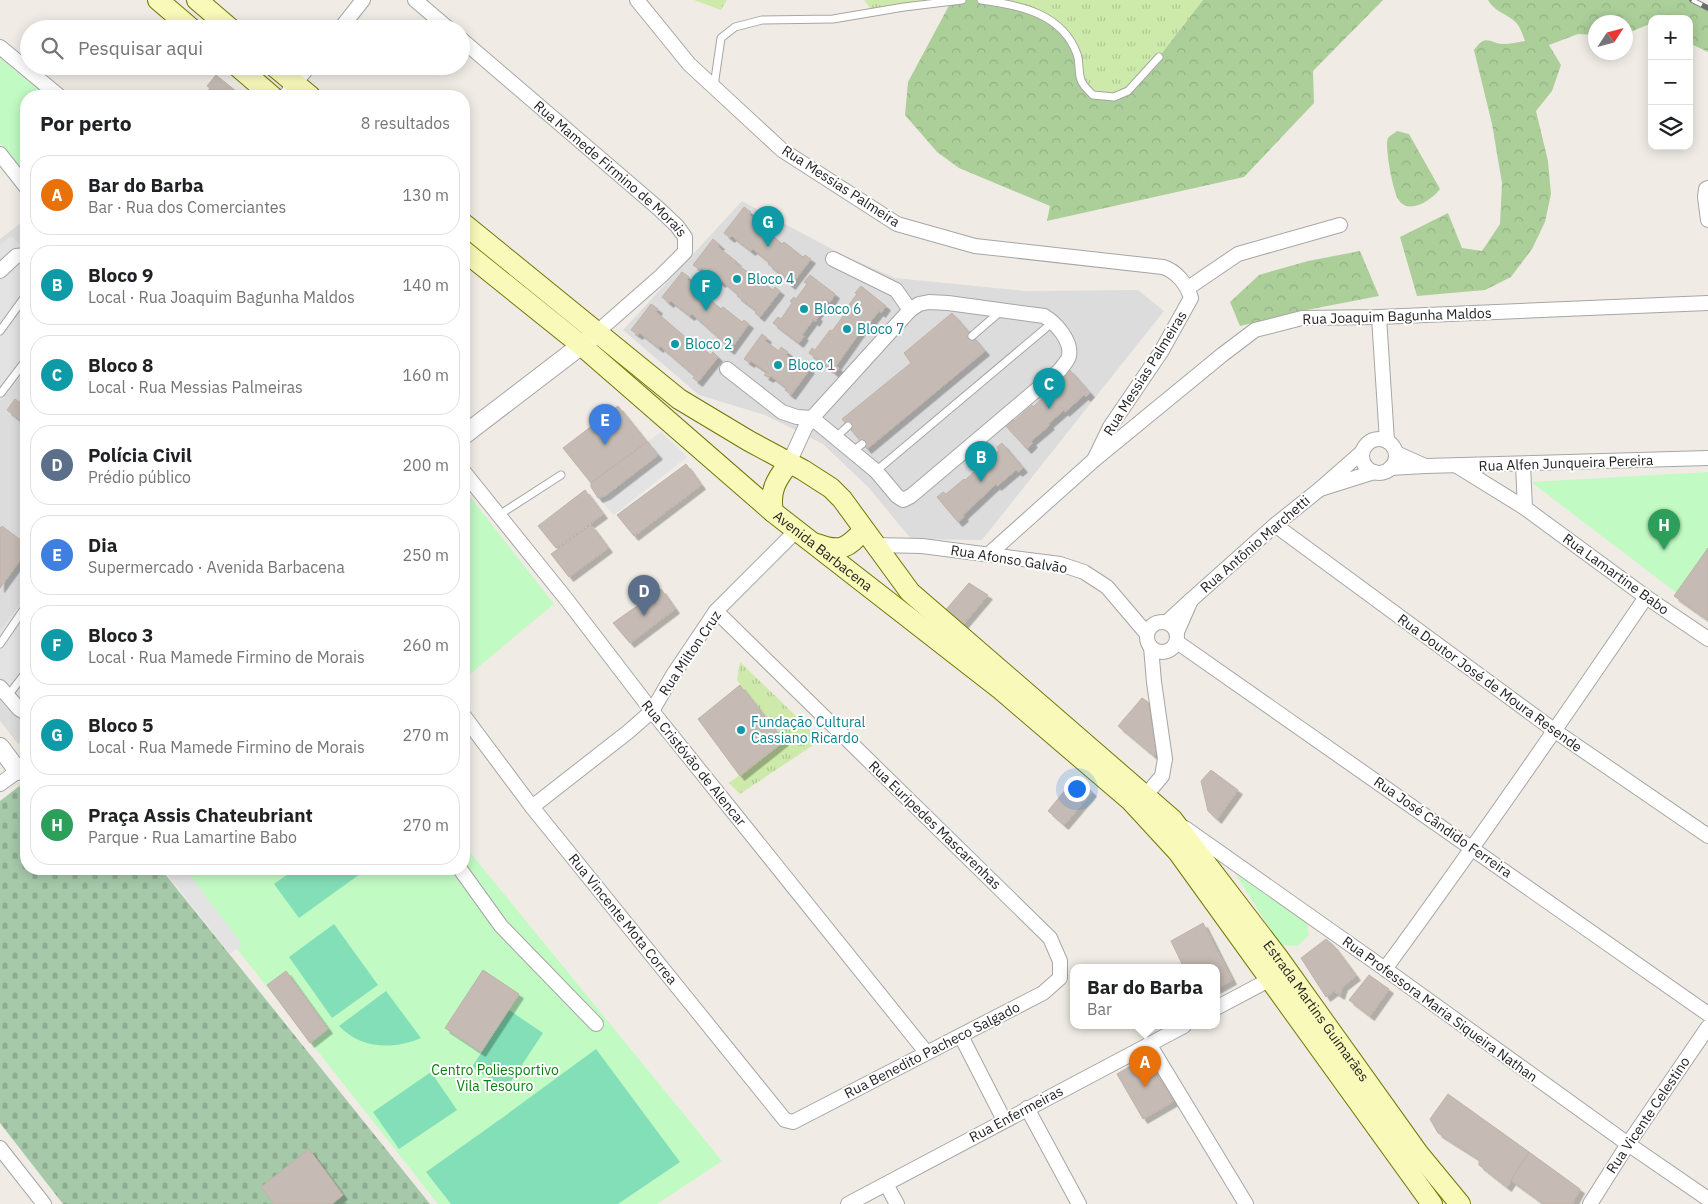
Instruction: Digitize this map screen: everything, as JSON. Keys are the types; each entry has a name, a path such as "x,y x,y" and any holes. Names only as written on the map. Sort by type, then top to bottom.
{"main road":[{"path":"158,0 181,20"},
{"path":"197,0 220,20"},
{"path":"248,75 265,90"},
{"path":"282,75 294,90"},
{"name":"Avenida Barbacena","path":"470,230 773,512 999,688 1132,801 1178,852"},
{"name":"Avenida Barbacena","path":"470,255 589,339 679,399 831,488 842,499 910,592 1172,819"},
{"path":"773,512 771,501 774,486 788,463"},
{"path":"812,542 828,548 838,549 869,538"},
{"name":"Estrada Martins Guimarães","path":"1172,819 1277,956 1418,1153 1460,1204"},
{"name":"Estrada Martins Guimarães","path":"1178,852 1432,1204"}],"street":[{"path":"347,20 363,0"},
{"path":"416,0 439,20"},
{"name":"Rua Messias Palmeira","path":"637,0 689,64 782,150 897,224 975,246 1163,267 1171,270 1188,288"},
{"path":"0,47 20,64"},
{"name":"Rua Mamede Firmino de Morais","path":"470,47 658,208 677,226 685,237 685,252 661,276 589,339"},
{"path":"34,75 52,90"},
{"path":"297,90 304,75"},
{"path":"0,154 20,179"},
{"path":"1707,189 1705,197 1708,220"},
{"path":"1188,288 1238,254 1340,225"},
{"path":"0,271 16,256 20,256"},
{"path":"833,259 896,290 910,310"},
{"name":"Rua Messias Palmeiras","path":"1094,460 1110,427 1161,352 1191,298 1188,288"},
{"path":"727,369 782,412 797,417 812,418 835,438 857,448 897,496 903,500 911,496 1060,370 1069,358 1069,346 1054,322 1044,316 948,303 929,302 918,304 910,310 812,418 788,463"},
{"name":"Rua Joaquim Bagunha Maldos","path":"989,554 1094,460 1254,330 1302,318 1379,317 1708,302"},
{"path":"1379,317 1387,441"},
{"path":"470,429 589,339"},
{"path":"1320,489 1374,472 1386,471 1394,464 1396,453 1387,441 1372,440 1364,447 1362,452 1363,462 1374,472"},
{"name":"Rua Antônio Marchetti","path":"1167,622 1275,525 1362,452"},
{"path":"1396,453 1425,466"},
{"name":"Rua Alfen Junqueira Pereira","path":"1425,466 1522,465 1708,458"},
{"path":"1522,465 1525,508"},
{"path":"1390,468 1425,466"},
{"name":"Rua Lamartine Babo","path":"1457,466 1525,508 1646,597 1708,639"},
{"name":"Rua Cristóvão de Alencar","path":"470,479 567,600 652,711 926,1052"},
{"name":"Rua Doutor José de Moura Resende","path":"1275,525 1555,731 1708,836"},
{"name":"Rua Milton Cruz","path":"532,807 652,711 673,675 716,611 797,530"},
{"name":"Rua Afonso Galvão","path":"869,538 1060,564 1084,572 1107,587 1149,641"},
{"path":"1386,969 1555,731 1646,597"},
{"path":"1149,641 1159,652 1168,651 1175,646 1191,600"},
{"name":"Rua Euripedes Mascarenhas","path":"716,611 1050,938 1060,961"},
{"path":"1146,795 1162,776 1165,759 1149,641 1153,624 1167,622 1171,624 1177,637"},
{"name":"Rua José Cândido Ferreira","path":"1177,637 1708,1014"},
{"path":"4,692 20,710"},
{"name":"Rua Vincente Mota Correa","path":"470,724 532,807 785,1120"},
{"path":"0,747 20,766"},
{"path":"0,784 20,769"},
{"name":"Rua Professora Maria Siqueira Nathan","path":"1172,819 1708,1199"},
{"path":"464,875 501,926 596,1024"},
{"name":"Rua Benedito Pacheco Salgado","path":"785,1120 793,1122 1043,993 1060,978 1060,961"},
{"path":"1220,1006 1269,980"},
{"name":"Rua Vicente Celestino","path":"1590,1204 1628,1144 1708,1027"},
{"name":"Rua Enfermeiras","path":"848,1204 1178,1029"},
{"path":"961,1036 1004,1120"},
{"path":"1149,1044 1246,1204"},
{"path":"1027,1108 1078,1204"},
{"path":"0,1148 44,1204"},
{"path":"886,1184 897,1204"}],"lane":[{"path":"714,87 721,38 734,27 762,20 833,19 904,7 962,0"},
{"path":"981,0 1002,2 1024,8 1054,22 1062,29 1074,47 1080,65 1081,81 1093,96 1114,97 1128,91 1159,57"},
{"path":"0,331 20,303"},
{"path":"972,336 1002,311"},
{"path":"876,471 1054,322"},
{"path":"1,394 20,368"},
{"path":"835,438 848,426"},
{"path":"499,515 561,475"},
{"path":"0,644 20,615"},
{"path":"4,692 20,677"}],"shaded area":[{"path":"742,201 843,255 895,278 1025,291 1138,290 1164,311 982,540 911,539 869,488 823,444 765,415 699,395 623,330"},
{"path":"20,224 20,742 18,744 0,721 0,239"},
{"path":"11,236 20,245 20,377 2,400 0,399 0,245"},
{"path":"661,432 687,457 614,515 598,498 606,495 658,456 647,442"},
{"path":"20,604 20,707 0,687 0,631"},
{"path":"168,875 190,875 242,944 230,954"}],"green space":[{"path":"694,0 727,0 721,10"},
{"path":"864,0 962,0 873,12"},
{"path":"952,0 981,0 1039,13 1068,38 1080,74 1093,95 1120,95 1159,57 1203,0 1383,0 1313,71 1314,103 1244,177 1047,221 1050,206 959,168 937,152 905,115 908,82"},
{"path":"981,0 1203,0 1159,57 1120,95 1093,95"},
{"path":"1488,0 1691,0 1708,8 1708,52 1693,45 1693,15 1648,15 1648,25 1633,31 1633,15 1588,15 1588,35 1578,34 1549,45 1561,65 1552,91 1536,111 1548,161 1551,194 1545,222 1532,249 1511,277 1485,290 1417,296 1400,237 1448,213 1462,248 1482,251 1500,224 1502,183 1492,124 1474,50 1485,40 1503,44 1525,41 1515,22"},
{"path":"0,58 39,90 20,90 20,168 0,143"},
{"path":"1397,131 1409,134 1440,189 1420,205 1408,206 1402,204 1396,194 1388,158 1387,142 1388,138"},
{"path":"1360,251 1379,296 1301,311 1240,326 1230,302 1259,275 1308,261"},
{"path":"1708,472 1708,617 1531,482"},
{"path":"470,497 554,604 470,674"},
{"path":"740,662 821,740 740,794 729,783 786,741 737,680"},
{"path":"20,786 20,875 166,875 430,1204 63,1204 0,1123 0,801"},
{"name":"Centro Poliesportivo Vila Tesouro","path":"470,852 722,1161 657,1204 438,1204 179,875 470,875"},
{"path":"1230,865 1307,922 1309,935 1298,946 1280,945"},
{"path":"287,875 359,875 299,918 274,884"},
{"path":"334,924 378,985 332,1018 289,957"},
{"path":"386,991 421,1038 389,1046 378,1045 357,1039 339,1026"},
{"path":"509,1010 543,1033 506,1089 472,1067"},
{"path":"596,1049 680,1162 618,1204 451,1204 426,1172"},
{"path":"431,1072 457,1110 399,1149 373,1112"}],"building":[{"path":"216,75 235,90 208,90 210,88 207,86"},
{"path":"744,207 751,212 749,215 782,244 784,242 803,257 805,255 811,259 791,285 786,281 787,279 753,249 751,251 732,236 730,238 724,233"},
{"name":"Bloco 4","path":"713,239 720,245 718,247 737,262 735,263 773,290 775,287 780,291 760,317 755,313 757,311 737,296 738,294 722,281 721,283 701,268 700,270 693,265"},
{"path":"682,272 689,277 687,280 721,309 723,307 742,322 744,320 749,324 730,350 725,346 726,344 692,314 690,316 671,301 669,303 662,297"},
{"name":"Bloco 6","path":"810,275 835,294 830,302 827,300 816,315 818,317 815,322 813,320 802,335 804,336 799,343 773,323 778,317 781,319 792,303 790,301 794,297 796,299 807,284 804,282"},
{"name":"Bloco 7","path":"861,286 886,306 881,313 879,311 864,330 862,329 836,366 839,368 835,373 809,353 812,348 815,350 830,330 832,331"},
{"name":"Bloco 2","path":"651,304 658,309 656,312 690,341 711,355 713,352 718,357 698,382 693,378 695,376 660,346 659,348 640,333 638,335 631,330"},
{"path":"952,313 985,351 867,449 842,419 911,363 904,353"},
{"name":"Bloco 1","path":"762,334 767,338 765,341 779,351 781,347 788,352 786,355 801,366 802,364 810,369 791,395 785,390 787,388 771,376 769,378 764,375 767,372 751,361 750,363 744,359"},
{"path":"1069,369 1090,393 1086,397 1084,395 1048,424 1050,425 1031,441 1033,443 1027,449 1005,425 1012,419 1014,421 1032,405 1033,407 1066,376 1064,373"},
{"path":"15,399 20,403 20,420 7,410"},
{"path":"618,406 647,442 591,483 563,448"},
{"path":"647,442 658,455 606,495 598,498 591,487 591,483"},
{"path":"1002,443 1023,468 1018,472 1016,470 997,486 996,484 958,522 937,497 943,492 946,494 965,480 999,450 997,447"},
{"path":"686,464 701,485 634,536 617,515"},
{"path":"585,490 603,514 556,548 538,526"},
{"path":"591,525 608,548 569,577 551,554"},
{"path":"2,526 20,540 20,560 0,588 0,528"},
{"path":"1708,548 1708,620 1674,596"},
{"path":"969,583 988,595 960,628 943,613"},
{"path":"661,589 675,609 630,643 613,623"},
{"name":"Fundação Cultural Cassiano Ricardo","path":"740,685 784,741 740,776 698,719"},
{"path":"1142,698 1148,702 1157,750 1154,756 1118,726"},
{"path":"1211,770 1238,790 1217,819 1208,811 1201,781"},
{"path":"1076,777 1092,792 1064,825 1048,811"},
{"path":"1203,923 1232,980 1220,987 1220,964 1182,964 1171,941"},
{"path":"1326,939 1333,945 1356,976 1343,986 1340,995 1334,991 1326,997 1301,958"},
{"path":"483,970 519,994 481,1052 445,1028"},
{"path":"286,971 328,1029 310,1043 267,985"},
{"path":"1369,975 1389,989 1370,1016 1349,1000"},
{"path":"1134,1064 1151,1066 1174,1101 1143,1119 1117,1074"},
{"path":"1448,1094 1529,1152 1507,1187 1479,1165 1479,1159 1438,1133 1430,1119"},
{"path":"309,1149 343,1195 332,1204 274,1204 261,1187"},
{"path":"1529,1152 1580,1189 1572,1204 1544,1204 1511,1180"}],"railway":[{"path":"1692,0 1708,8"}],"place":[{"name":"Bloco 5","path":"768,247"},
{"name":"Bloco 4","path":"737,279"},
{"name":"Bloco 6","path":"804,309"},
{"name":"Bloco 3","path":"706,311"},
{"name":"Bloco 7","path":"847,329"},
{"name":"Bloco 2","path":"675,344"},
{"name":"Bloco 1","path":"778,365"},
{"name":"Bloco 8","path":"1049,409"},
{"name":"Dia","path":"605,445"},
{"name":"Bloco 9","path":"981,482"},
{"name":"Praça Assis Chateubriant","path":"1664,550"},
{"name":"Polícia Civil","path":"644,616"},
{"name":"Fundação Cultural Cassiano Ricardo","path":"741,730"},
{"name":"Bar do Barba","path":"1145,1087"}]}
